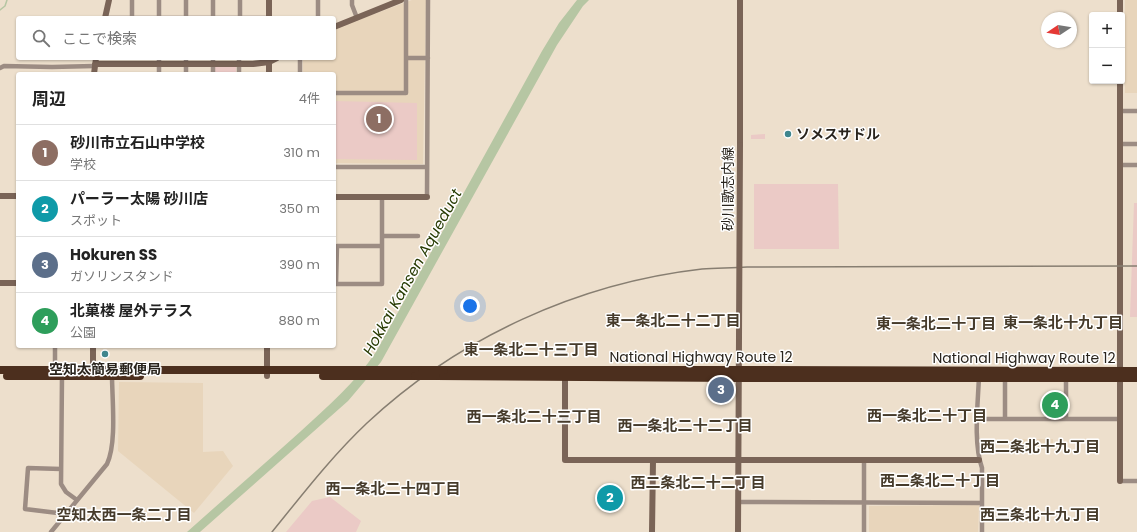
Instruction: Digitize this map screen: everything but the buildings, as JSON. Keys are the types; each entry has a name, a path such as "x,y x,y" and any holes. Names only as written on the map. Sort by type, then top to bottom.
{"highway":[{"name":"National Highway Route 12","path":"0,370 55,370 93,373 380,373 444,370 739,374 1066,374 1120,375 1137,378"},
{"name":"National Highway Route 12","path":"1120,375 1137,372"},
{"name":"National Highway Route 12","path":"0,376 62,376 93,373"},
{"name":"National Highway Route 12","path":"380,373 415,376 565,377 739,374"}],"street":[{"path":"105,16 109,0"},
{"path":"132,0 132,16"},
{"path":"159,0 159,16"},
{"path":"186,0 186,16"},
{"path":"213,0 213,16"},
{"path":"240,0 240,16"},
{"path":"269,0 269,16"},
{"path":"318,0 318,16"},
{"path":"352,0 352,5 357,18"},
{"path":"336,26 401,0"},
{"path":"336,93 406,93 406,0"},
{"path":"336,197 428,197 428,0"},
{"name":"砂川歌志内線","path":"738,532 740,0"},
{"path":"1120,0 1120,12"},
{"path":"406,58 428,58"},
{"path":"0,68 4,66 52,67 95,63 159,61 239,61 253,64 269,60 269,72"},
{"path":"300,60 300,72"},
{"path":"159,61 159,72"},
{"path":"186,61 186,72"},
{"path":"213,61 213,72"},
{"path":"239,61 239,72"},
{"path":"1120,84 1120,481 1137,481"},
{"path":"1120,111 1137,111"},
{"path":"1120,144 1137,144"},
{"path":"1120,165 1137,165"},
{"path":"336,167 427,167"},
{"path":"0,196 16,196"},
{"path":"336,284 382,284 382,197"},
{"path":"382,236 418,236"},
{"path":"336,265 337,246 382,246"},
{"path":"0,283 16,283"},
{"path":"55,348 55,370"},
{"path":"93,348 93,373"},
{"path":"267,348 267,373"},
{"path":"51,532 107,464 111,454 112,373"},
{"path":"1066,374 1066,419"},
{"path":"979,375 978,419 979,460 982,468 982,532"},
{"path":"1005,375 1005,419"},
{"path":"62,376 61,484 62,488 77,500"},
{"path":"565,377 565,460 979,460"},
{"path":"978,419 1120,419"},
{"path":"652,532 653,460"},
{"path":"864,460 864,532"},
{"path":"61,469 28,468 25,509 66,514"},
{"path":"738,502 982,503"}],"shaded area":[{"path":"412,0 426,0 423,164 336,163 336,72 303,72 303,60 336,60 336,28"},
{"path":"577,0 589,0 583,6 557,45 381,362 348,401 200,532 187,532 341,394 368,363 376,352 542,51 559,23"},
{"path":"1125,0 1137,0 1137,93 1125,93"},
{"path":"215,66 236,66 236,72 215,72"},
{"path":"336,101 417,103 417,160 336,159"},
{"path":"765,134 765,139 751,139 751,135"},
{"path":"754,184 838,184 839,249 754,249"},
{"path":"1134,203 1137,203 1137,317 1130,317"},
{"path":"119,382 203,383 203,452 223,451 233,466 194,513 118,451"},
{"path":"1049,397 1062,397 1061,414 1048,414"},
{"path":"1019,439 1053,439 1053,449 1019,450"},
{"path":"330,497 361,521 356,532 286,532 312,501"},
{"path":"979,505 978,532 869,532 869,506"}],"waterway":[{"path":"0,10 5,6 7,0"}],"railway":[{"path":"272,532 318,476 367,423 402,393 440,365 480,341 522,319 566,301 610,287 656,276 702,269 747,267 1137,266"}],"place":[{"name":"砂川市立石山中学校","path":"379,119"},
{"name":"ソメスサドル","path":"788,134"},
{"name":"空知太簡易郵便局","path":"105,354"},
{"name":"Hokuren SS","path":"721,390"},
{"name":"北菓楼 屋外テラス","path":"1055,405"},
{"name":"パーラー太陽 砂川店","path":"610,498"}],"district":[{"name":"東一条北二十二丁目","path":"673,320"},
{"name":"東一条北十九丁目","path":"1063,322"},
{"name":"東一条北二十丁目","path":"936,323"},
{"name":"東一条北二十三丁目","path":"531,349"},
{"name":"西一条北二十丁目","path":"927,415"},
{"name":"西一条北二十三丁目","path":"534,416"},
{"name":"西一条北二十二丁目","path":"685,425"},
{"name":"西二条北十九丁目","path":"1040,446"},
{"name":"西二条北二十丁目","path":"940,480"},
{"name":"西二条北二十二丁目","path":"698,482"},
{"name":"西一条北二十四丁目","path":"393,488"},
{"name":"空知太西一条二丁目","path":"124,514"},
{"name":"西三条北十九丁目","path":"1040,514"}],"water label":[{"name":"Hokkai Kansen Aqueduct","path":"412,272"}]}
